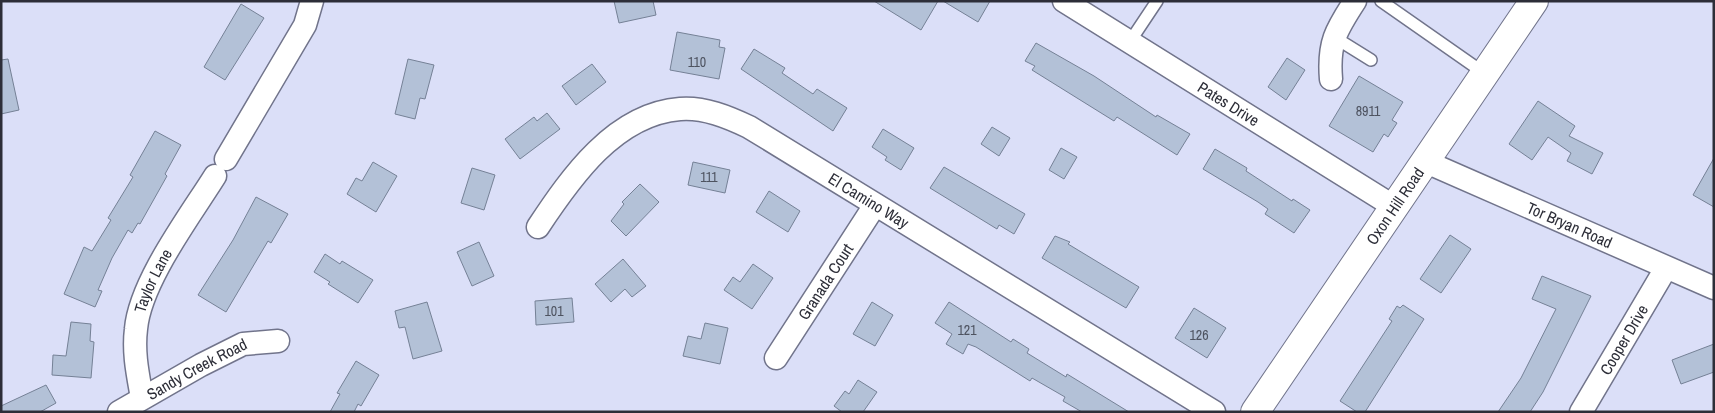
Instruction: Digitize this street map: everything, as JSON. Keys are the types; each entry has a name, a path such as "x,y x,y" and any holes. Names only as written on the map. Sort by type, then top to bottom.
{"main road":[{"name":"Oxon Hill Road","path":"1255,412 1393,206 1534,1"}],"street":[{"name":"Taylor Lane","path":"142,398 135,353 136,327 141,306 166,257 305,25 312,1"},
{"name":"Pates Drive","path":"1064,1 1393,206"},
{"path":"1331,79 1329,60 1334,37 1355,1"},
{"name":"El Camino Way","path":"538,227 576,174 602,147 631,124 655,112 682,108 707,111 750,126 875,205 1214,412"},
{"name":"Tor Bryan Road","path":"1424,161 1714,288"},
{"name":"Granada Court","path":"776,358 875,205"},
{"name":"Cooper Drive","path":"1582,412 1666,268"},
{"name":"Sandy Creek Road","path":"119,412 243,344 278,341"}],"lane":[{"path":"1129,43 1157,1"},
{"path":"1380,1 1484,73"},
{"path":"1334,37 1371,60"}],"building":[{"path":"614,1 653,1 656,15 619,23"},
{"path":"874,1 938,1 921,30"},
{"path":"943,1 990,1 978,22"},
{"path":"241,4 264,18 225,80 204,67"},
{"path":"677,32 720,40 719,47 725,48 719,79 670,70"},
{"path":"1036,43 1094,76 1156,117 1157,115 1190,134 1177,155 1117,117 1114,121 1032,70 1035,66 1025,61"},
{"path":"754,49 785,68 782,73 813,94 817,89 847,108 833,131 741,69"},
{"path":"1287,58 1305,70 1286,100 1268,87"},
{"path":"8,59 19,110 1,114 1,60"},
{"path":"408,59 434,65 425,99 420,98 415,119 395,114"},
{"path":"592,64 606,82 576,105 562,86"},
{"path":"1359,76 1403,102 1392,120 1397,123 1388,137 1384,134 1373,152 1329,126"},
{"path":"1538,101 1575,126 1569,136 1603,153 1592,174 1567,161 1571,153 1548,137 1532,160 1509,144"},
{"path":"547,113 560,129 520,159 505,139 534,117 537,121"},
{"path":"992,127 1010,138 999,156 981,144"},
{"path":"883,129 914,148 901,170 885,160 887,157 872,147"},
{"path":"155,131 181,145 165,174 167,176 140,224 138,223 132,233 128,230 112,258 98,290 102,291 95,307 64,294 84,247 92,251 111,220 108,218 133,177 130,175"},
{"path":"1061,148 1077,157 1064,179 1049,170"},
{"path":"1215,149 1247,168 1246,171 1292,201 1293,199 1310,210 1294,233 1265,214 1268,209 1203,169"},
{"path":"1714,158 1714,207 1693,195"},
{"path":"373,162 397,176 376,212 347,194 356,178 362,181"},
{"path":"693,162 730,170 725,193 688,185"},
{"path":"944,167 1025,214 1014,234 999,225 997,229 930,188"},
{"path":"472,168 495,175 484,210 461,203"},
{"path":"640,184 659,202 626,236 611,221 624,204 622,202"},
{"path":"769,191 800,211 788,232 756,212"},
{"path":"256,197 288,214 271,243 268,241 226,312 198,295 233,240"},
{"path":"1450,235 1471,249 1441,293 1420,279"},
{"path":"1055,236 1070,242 1068,244 1139,287 1126,308 1042,258"},
{"path":"479,242 494,276 472,286 457,252"},
{"path":"325,254 340,264 342,261 373,280 358,303 328,284 330,282 314,272"},
{"path":"623,259 646,286 632,297 625,289 611,302 595,284"},
{"path":"753,264 773,278 752,309 724,290 733,277 740,282"},
{"path":"1542,276 1591,296 1543,392 1530,412 1498,412 1521,378 1556,309 1532,299"},
{"path":"572,298 574,322 536,325 535,301"},
{"path":"427,302 442,351 413,359 405,327 399,328 395,311"},
{"path":"872,302 893,315 875,346 853,334"},
{"path":"949,302 1011,342 1013,339 1029,349 1027,353 1066,377 1067,374 1129,412 1082,412 1063,401 1065,397 1032,378 1030,381 976,347 968,344 963,354 946,344 952,334 935,323"},
{"path":"1403,305 1424,319 1365,412 1357,412 1340,401 1392,321 1389,319 1397,306 1400,308"},
{"path":"1194,308 1226,328 1207,358 1175,338"},
{"path":"71,322 91,324 90,341 94,342 91,378 52,375 53,355 66,356"},
{"path":"705,323 728,328 720,364 683,356 688,336 701,339"},
{"path":"1714,344 1714,372 1681,384 1672,360"},
{"path":"356,361 379,375 361,406 358,404 354,412 330,412 340,394 337,393"},
{"path":"858,380 877,392 863,412 842,412 834,406 845,391 849,394"},
{"path":"46,385 56,403 40,412 1,412 1,406"}]}
